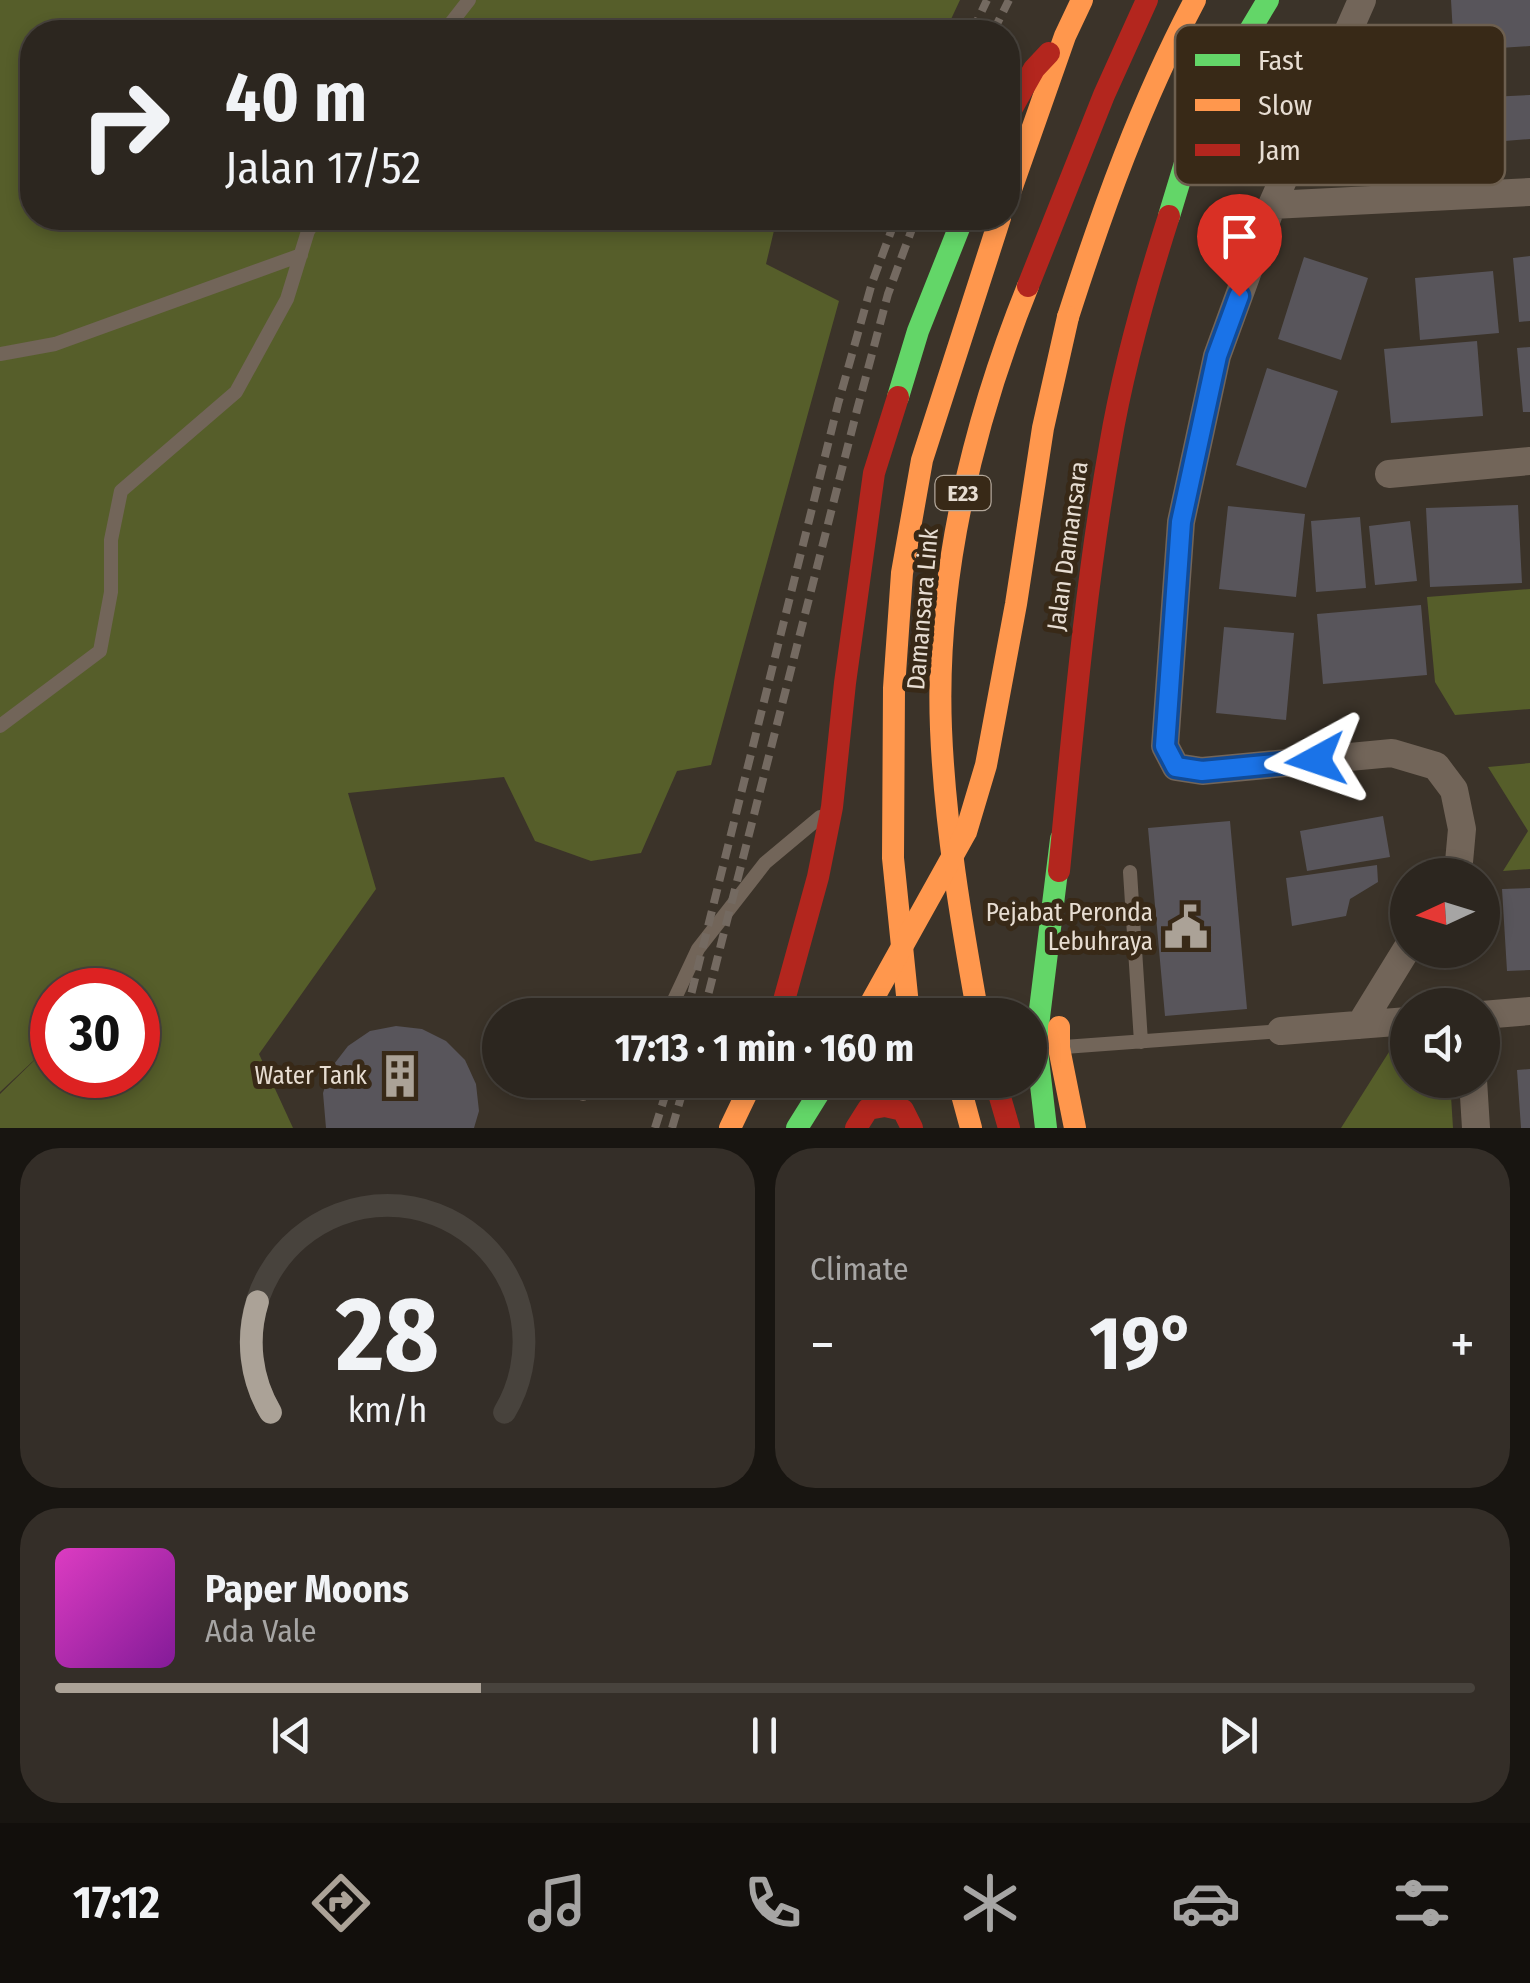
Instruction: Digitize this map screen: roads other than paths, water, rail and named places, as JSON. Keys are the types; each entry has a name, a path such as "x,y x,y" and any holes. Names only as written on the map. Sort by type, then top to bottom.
{"main road":[{"path":"1020,164 1065,36 1082,0"},
{"name":"Damansara Link","path":"975,998 953,878 940,726 946,596 958,522 965,485 1012,328 1104,95 1147,0"},
{"path":"1190,9 1208,10 1222,0"},
{"name":"Jalan Damansara","path":"1253,25 1268,0"},
{"path":"1020,94 1034,70 1065,36"},
{"path":"873,998 966,832 986,765 1044,428 1068,317 1108,191 1152,79 1175,37"},
{"name":"Jalan Damansara","path":"1075,1128 1059,1048 1061,839 1082,630 1105,480 1144,296 1178,185"},
{"path":"785,998 818,877 832,807 874,473 918,331 958,230"},
{"name":"Damansara Link","path":"908,998 893,858 894,688 902,573 922,460 996,230"},
{"path":"894,688 932,943"},
{"path":"1046,1128 1036,1042 1061,839"},
{"path":"730,1128 744,1098"},
{"path":"798,1128 816,1098"},
{"path":"963,1098 971,1128"},
{"path":"1000,1098 1009,1128"},
{"path":"856,1128 868,1109 885,1106 903,1110 912,1128"}],"street":[{"path":"1351,25 1362,0"},
{"path":"1281,185 1217,356 1181,522 1165,746 1176,767 1202,771 1392,754 1436,766 1454,790 1462,829 1460,858"},
{"path":"1272,205 1530,192"},
{"path":"1389,474 1530,461"},
{"path":"1360,1025 1395,968"},
{"path":"1500,1014 1530,1012"},
{"path":"1280,1031 1390,1022"},
{"path":"1474,1098 1476,1128"}],"lane":[{"path":"453,20 469,0"},
{"path":"0,726 100,651 111,592 111,540 121,492 236,392 288,299 309,230"},
{"path":"0,354 55,344 300,255"},
{"path":"675,998 698,949 765,863 832,807"},
{"path":"1130,872 1142,1042"},
{"path":"1059,1048 1280,1031"}],"railway":[{"path":"978,20 987,0"},
{"path":"999,20 1009,0"},
{"path":"690,998 838,404 872,283 892,230"},
{"path":"707,998 857,410 888,294 912,230"},
{"path":"655,1128 664,1098"},
{"path":"672,1128 681,1098"}],"place":[{"name":"Pejabat Peronda Lebuhraya","path":"1186,927"},
{"name":"Water Tank","path":"400,1076"}]}
